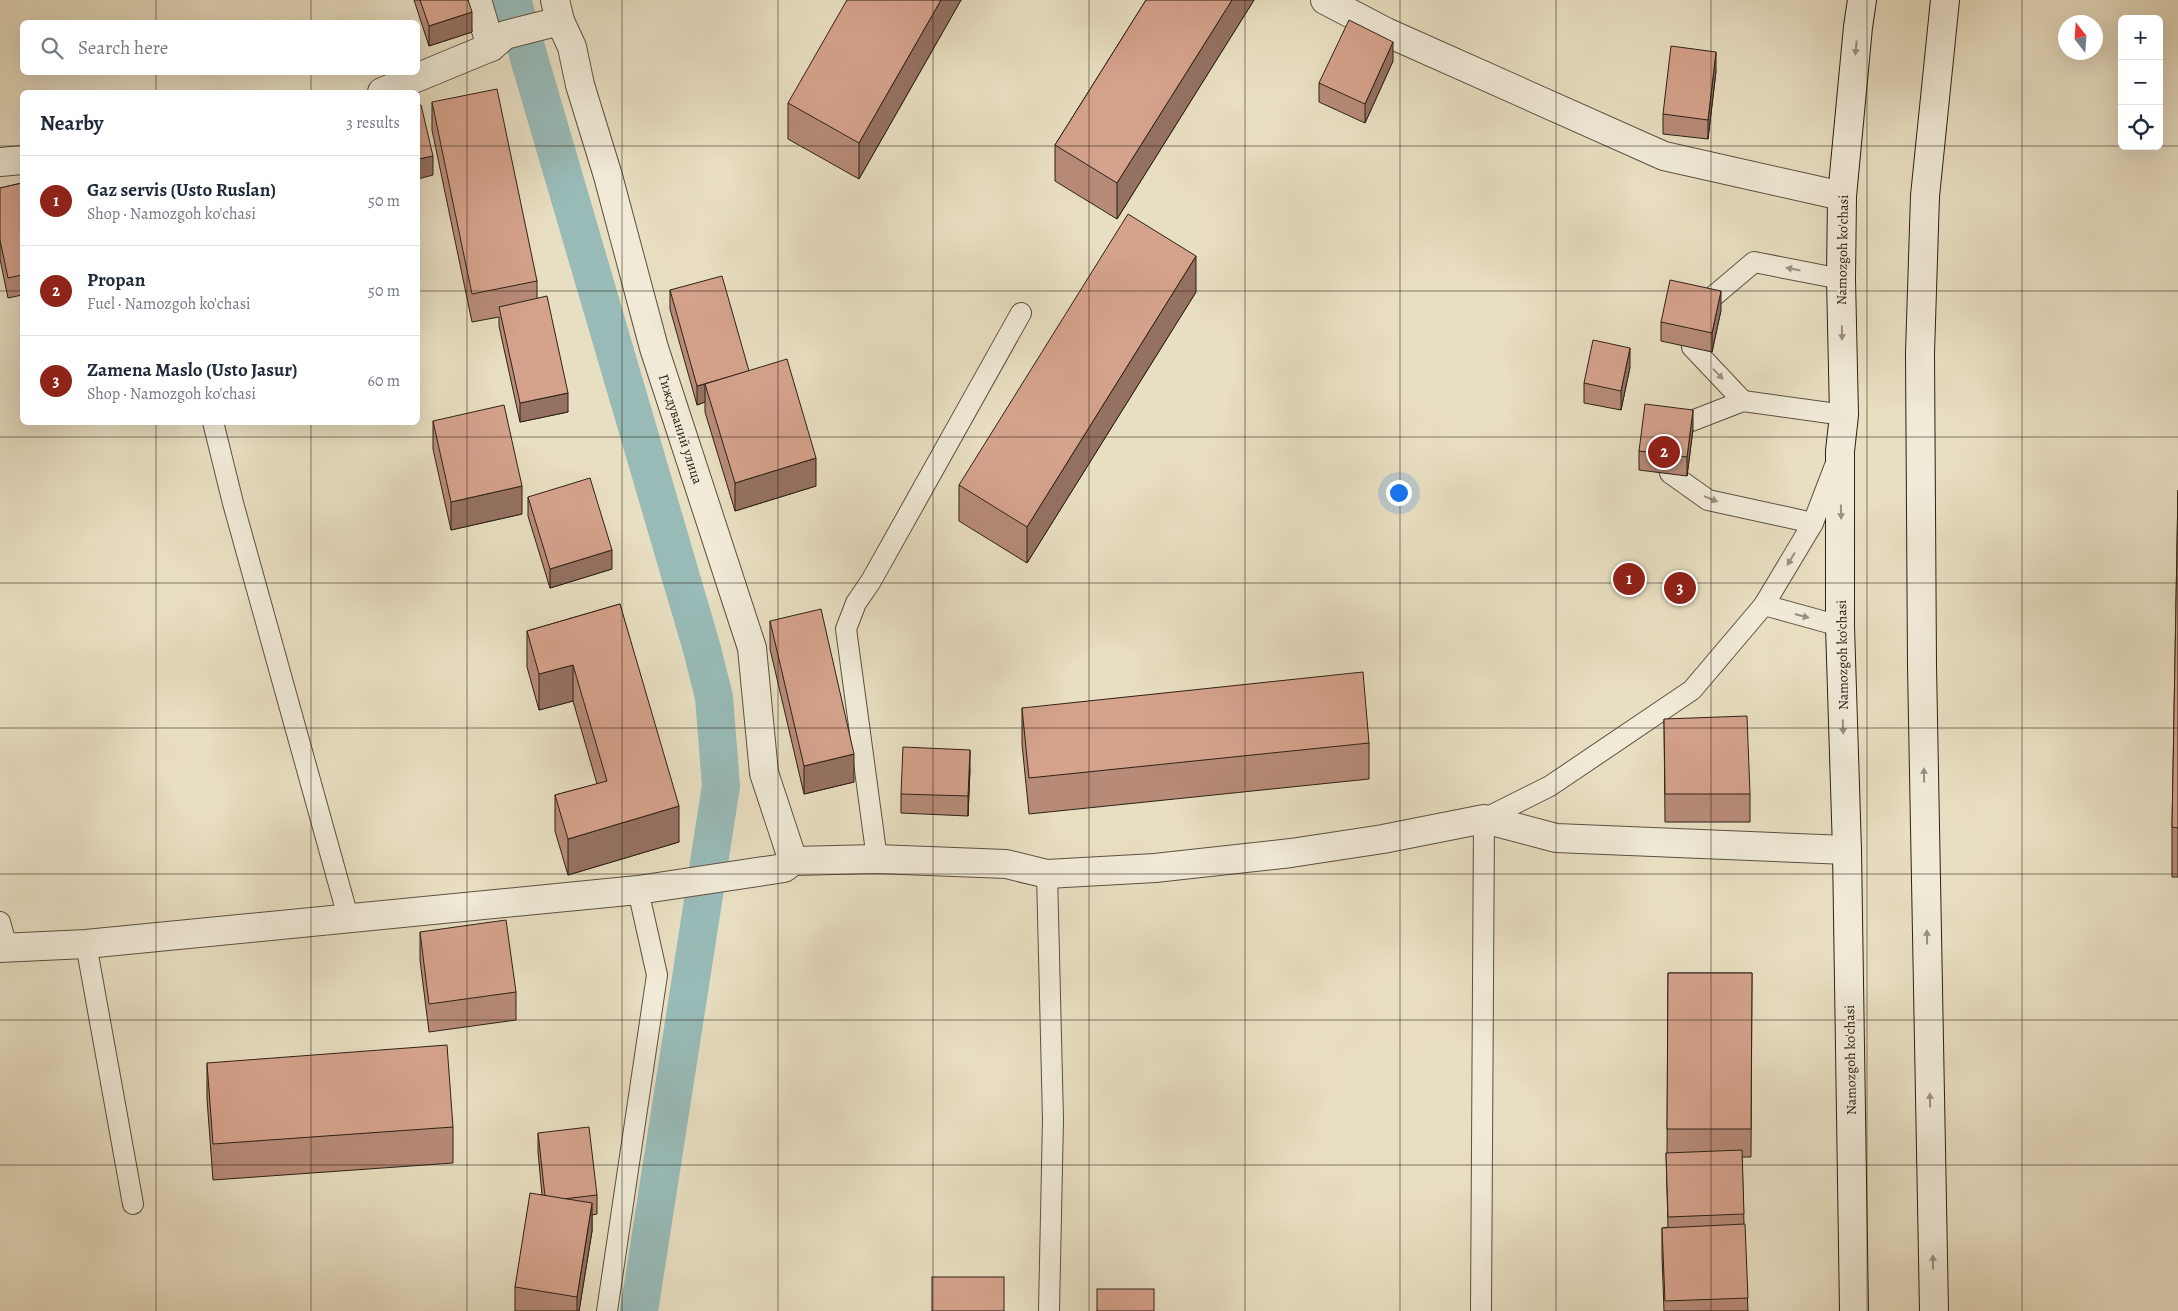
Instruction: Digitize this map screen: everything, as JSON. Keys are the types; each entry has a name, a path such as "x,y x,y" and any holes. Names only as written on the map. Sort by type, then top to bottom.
{"street":[{"path":"478,0 498,41"},
{"path":"1325,0 1386,32 1664,156 1842,196"},
{"name":"Namozgoh ko'chasi","path":"1854,1311 1847,850 1840,626 1840,452 1844,415 1841,279 1842,196 1862,0"},
{"path":"1934,1311 1922,685 1920,353 1925,196 1945,0"},
{"path":"387,90 555,15"},
{"name":"Гиждуваний улица","path":"555,15 572,47 580,85 608,176 654,348 752,648 764,773 789,865"},
{"path":"0,162 20,160"},
{"path":"2,939 86,944 638,890 789,865 877,859 1006,864 1047,874 1156,868 1291,853 1383,839 1484,819 1556,838 1847,850"}],"lane":[{"path":"1702,306 1754,262 1841,279"},
{"path":"877,859 846,629 856,603 871,581 1021,313"},
{"path":"1692,347 1744,401"},
{"path":"1676,427 1744,401 1844,415"},
{"path":"214,425 233,503 348,917"},
{"path":"1481,1311 1484,819 1550,786 1692,690 1764,605 1813,523 1840,452"},
{"path":"1670,473 1708,500 1813,523"},
{"path":"1764,605 1840,626"},
{"path":"1047,874 1053,1119 1049,1311"},
{"path":"607,1311 657,975 638,890"},
{"path":"86,944 133,1204"}],"building":[{"path":"420,0 468,0 472,12 429,26"},
{"path":"847,0 941,0 859,143 788,103"},
{"path":"1146,0 1232,0 1117,183 1055,145"},
{"path":"1349,20 1393,42 1365,104 1319,83"},
{"path":"1671,46 1716,52 1708,120 1663,114"},
{"path":"497,89 537,281 472,294 432,102"},
{"path":"420,105 433,156 420,159"},
{"path":"20,183 20,275 8,278 0,240 0,188"},
{"path":"1128,214 1196,256 1027,527 959,485"},
{"path":"722,276 749,371 697,386 670,290"},
{"path":"1670,280 1721,291 1712,333 1661,322"},
{"path":"547,296 568,393 520,403 499,307"},
{"path":"1593,340 1630,348 1621,391 1584,383"},
{"path":"787,359 816,458 735,483 705,384"},
{"path":"1645,404 1693,410 1687,457 1639,451"},
{"path":"504,405 522,486 451,502 433,421"},
{"path":"590,478 612,550 550,569 528,497"},
{"path":"2178,490 2178,828 2172,827"},
{"path":"620,604 679,806 568,839 555,795 607,781 573,665 539,674 527,631"},
{"path":"821,609 854,754 804,766 770,621"},
{"path":"1363,672 1369,743 1029,778 1022,708"},
{"path":"1747,716 1750,794 1665,794 1664,719"},
{"path":"903,747 970,750 968,796 901,794"},
{"path":"506,920 516,992 429,1004 420,932"},
{"path":"1668,973 1752,973 1751,1129 1667,1129"},
{"path":"447,1045 453,1127 213,1144 207,1063"},
{"path":"589,1127 597,1195 563,1199 545,1196 538,1133"},
{"path":"1742,1150 1744,1214 1668,1217 1666,1153"},
{"path":"530,1193 592,1203 577,1297 515,1287"},
{"path":"1745,1224 1748,1298 1665,1301 1662,1228"},
{"path":"932,1277 1004,1277 1004,1311 932,1311"},
{"path":"1097,1289 1154,1289 1154,1311 1097,1311"}],"waterway":[{"path":"512,0 702,649 714,697 721,786 639,1311"}],"place":[{"name":"Propan","path":"1664,452"},
{"name":"Gaz servis (Usto Ruslan)","path":"1629,579"},
{"name":"Zamena Maslo (Usto Jasur)","path":"1680,588"}]}
